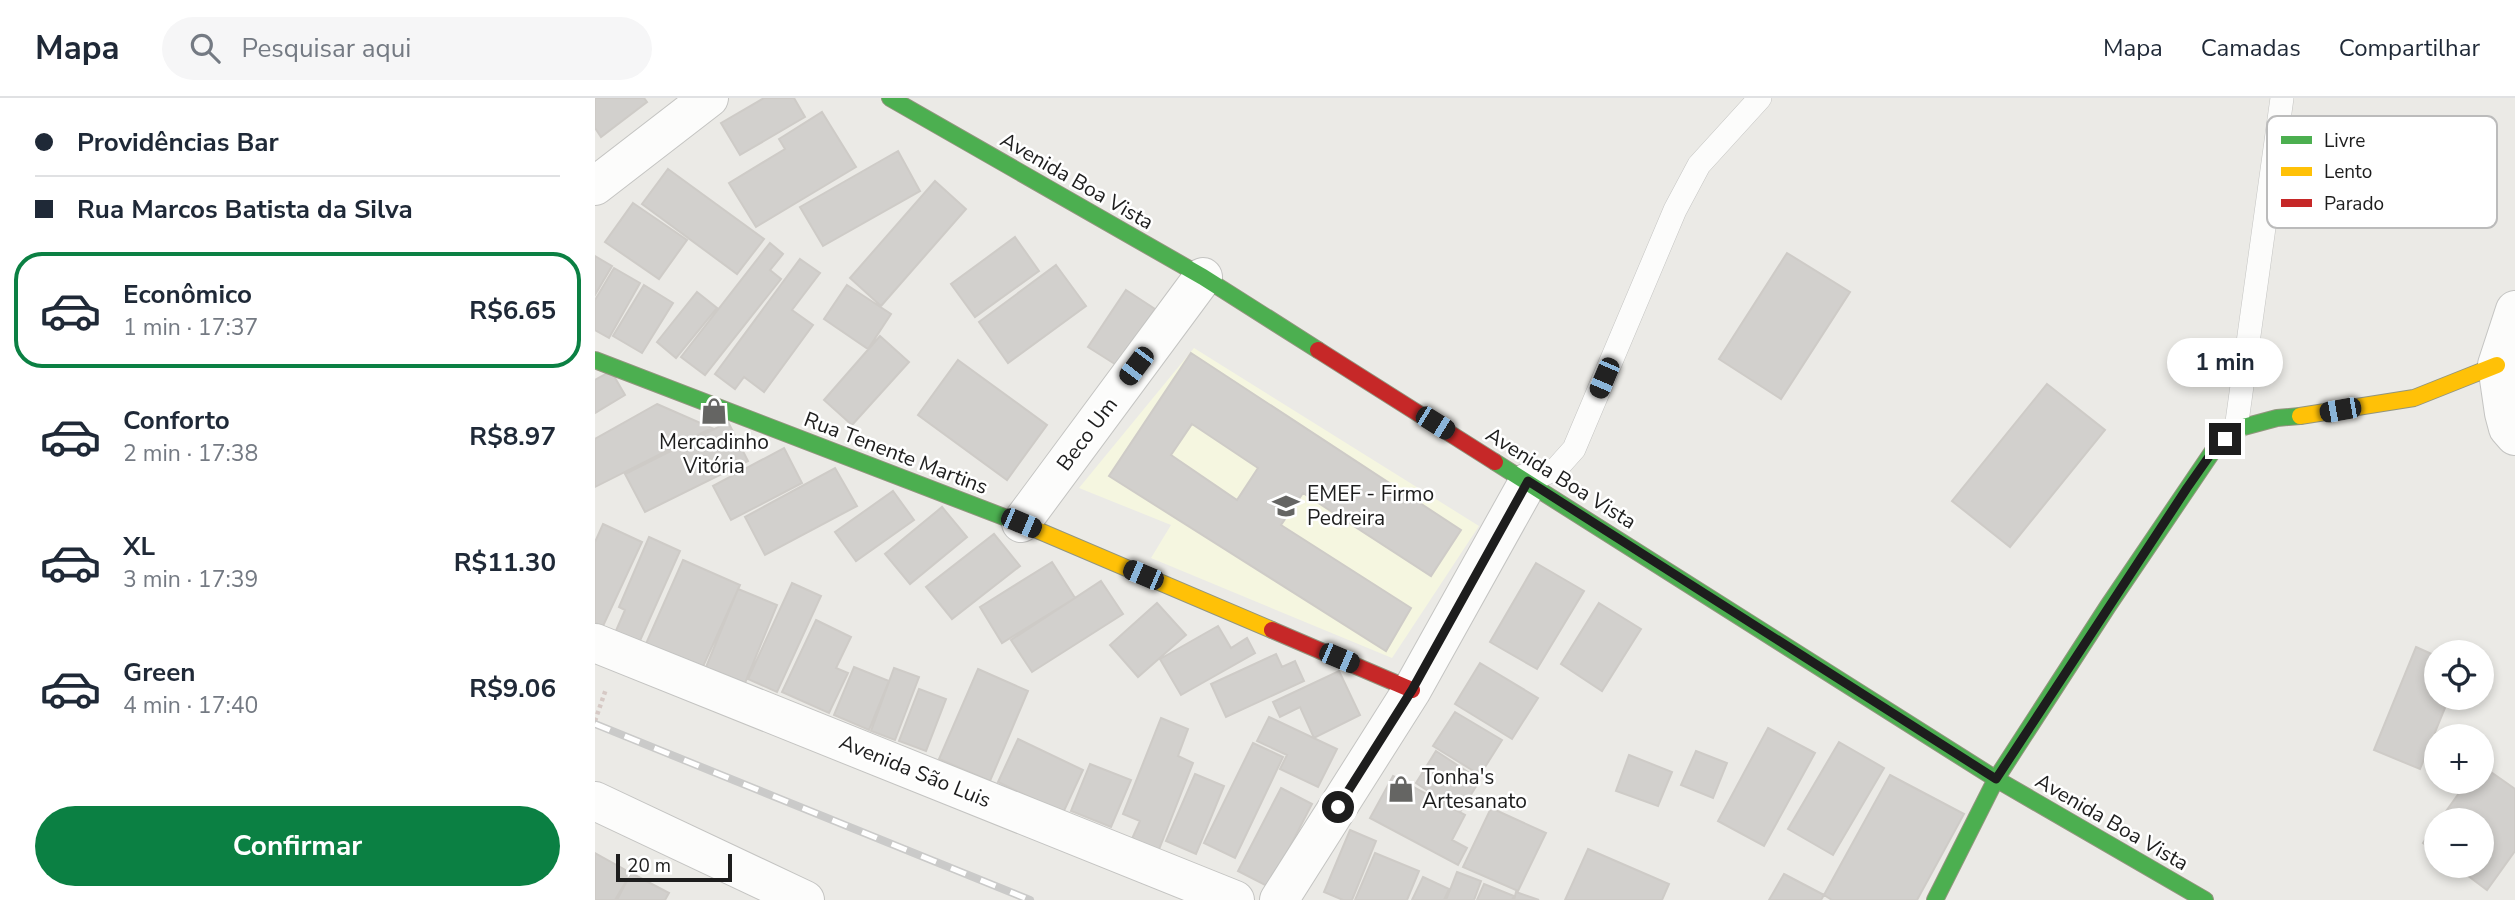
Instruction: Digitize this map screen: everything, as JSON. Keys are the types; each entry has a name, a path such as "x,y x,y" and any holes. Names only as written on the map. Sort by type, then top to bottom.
{"street":[{"path":"595,186 709,98"},
{"name":"Avenida Boa Vista","path":"890,98 1203,277 1996,779 2205,900"},
{"name":"Beco Um","path":"1021,523 1203,277"},
{"path":"2511,432 2497,365 2515,310"},
{"name":"Rua Tenente Martins","path":"595,360 1021,523 1412,690"},
{"path":"1935,900 1996,779 2215,448 2236,429 2277,418 2414,398 2497,365"},
{"path":"1279,900 1412,690 1528,481"},
{"name":"Avenida São Luis","path":"595,643 1235,900"},
{"path":"595,801 805,900"}],"lane":[{"path":"1528,481 1557,468 1574,449 1675,210 1699,164 1760,98"},
{"path":"2279,116 2282,98"},
{"path":"2236,429 2267,206"}],"shaded area":[{"name":"EMEF - Firmo Pedreira","path":"1194,348 1479,526 1392,658 1151,558 1171,525 1079,488"}],"building":[{"path":"595,98 644,98 647,102 601,137 595,128"},
{"path":"764,98 794,98 805,117 740,155 721,123"},
{"path":"822,112 856,167 756,227 729,183 785,149 779,139"},
{"path":"898,151 920,191 823,246 800,207"},
{"path":"668,169 764,239 737,274 642,204"},
{"path":"935,181 966,209 881,306 850,278"},
{"path":"633,203 687,240 659,279 605,242"},
{"path":"1015,237 1039,271 975,317 951,284"},
{"path":"770,243 783,254 770,270 781,279 705,375 681,357"},
{"path":"1787,253 1850,292 1781,399 1719,359"},
{"path":"595,256 612,266 595,295"},
{"path":"800,259 820,273 792,310 813,325 764,392 744,377 735,389 715,374"},
{"path":"1056,265 1086,306 1008,363 979,322"},
{"path":"614,268 640,283 609,338 595,330 595,300"},
{"path":"644,285 673,303 642,353 613,336"},
{"path":"847,285 891,314 868,349 824,319"},
{"path":"1126,290 1155,309 1118,366 1088,347"},
{"path":"697,292 717,308 676,358 657,342"},
{"path":"880,336 909,362 852,425 824,400"},
{"name":"EMEF - Firmo Pedreira","path":"1191,353 1461,530 1431,576 1303,493 1281,525 1411,608 1386,651 1109,476","holes":["1192,424 1258,468 1237,500 1171,455"]},
{"path":"958,360 1047,425 1007,480 918,415"},
{"path":"611,371 625,395 595,413 595,380"},
{"path":"2047,384 2105,430 2010,547 1952,501"},
{"path":"657,404 712,428 595,487 595,439"},
{"path":"728,422 748,461 645,512 625,474"},
{"path":"784,448 802,483 731,520 713,486"},
{"path":"835,468 857,506 765,555 745,517"},
{"path":"893,491 914,520 856,561 835,532"},
{"path":"942,507 967,537 910,584 885,554"},
{"path":"603,524 642,542 603,626 595,623 595,542"},
{"path":"994,534 1020,566 952,619 926,587"},
{"path":"649,537 680,551 639,643 615,633 625,610 619,607"},
{"path":"683,560 740,585 701,671 645,646"},
{"path":"1052,562 1075,598 1002,643 980,607"},
{"path":"1536,563 1584,591 1537,669 1490,642"},
{"path":"1101,581 1123,614 1032,672 1011,640"},
{"path":"792,583 821,596 777,692 748,679"},
{"path":"738,589 777,605 743,688 704,672"},
{"path":"1157,603 1186,635 1138,677 1110,645"},
{"path":"1599,603 1641,629 1602,691 1561,664"},
{"path":"816,620 851,637 836,668 848,673 829,713 782,692"},
{"path":"1218,626 1231,648 1247,638 1255,653 1181,695 1160,659"},
{"path":"2416,647 2424,651 2424,710 2444,710 2438,724 2424,724 2424,759 2420,769 2374,750"},
{"path":"1276,654 1282,667 1295,661 1304,681 1226,717 1211,684"},
{"path":"1480,663 1538,698 1512,739 1455,704"},
{"path":"854,667 889,681 869,730 834,715"},
{"path":"894,668 919,677 895,740 871,731"},
{"path":"978,669 1028,691 990,781 939,759"},
{"path":"1339,671 1360,715 1314,738 1300,707 1280,717 1273,702"},
{"path":"919,689 946,699 926,751 899,741"},
{"path":"1455,712 1502,740 1480,775 1433,746"},
{"path":"1269,717 1337,749 1318,787 1280,769 1287,755 1257,741"},
{"path":"1161,718 1188,729 1178,756 1193,763 1158,852 1131,841 1140,821 1123,814"},
{"path":"1768,728 1815,753 1764,846 1718,821"},
{"path":"1018,739 1083,770 1063,813 998,782"},
{"path":"1839,742 1884,768 1833,855 1788,829"},
{"path":"1253,743 1283,757 1235,858 1204,843"},
{"path":"1436,751 1480,780 1460,812 1416,783"},
{"path":"1696,751 1727,763 1713,798 1681,785"},
{"path":"1629,755 1672,772 1658,806 1616,791"},
{"path":"1090,764 1131,780 1111,827 1071,811"},
{"path":"1195,774 1224,786 1196,854 1166,841"},
{"path":"2494,774 2515,789 2515,851 2487,890 2471,878 2494,878 2494,808 2448,808 2458,794 2494,794"},
{"path":"1890,775 1964,814 1917,900 1832,900 1824,895"},
{"path":"1393,776 1465,815 1452,840 1467,848 1458,865 1370,818"},
{"path":"1281,788 1312,804 1269,887 1238,871"},
{"path":"1491,808 1546,833 1518,891 1463,867"},
{"path":"1350,830 1376,841 1352,900 1343,900 1324,892"},
{"path":"1588,849 1669,884 1662,900 1565,900"},
{"path":"595,853 631,873 615,900 595,900"},
{"path":"1375,853 1419,871 1407,900 1355,900"},
{"path":"1457,872 1481,881 1474,900 1446,900"},
{"path":"631,873 669,893 665,900 617,900"},
{"path":"1784,874 1824,895 1821,900 1769,900"},
{"path":"1423,877 1449,889 1444,900 1412,900"},
{"path":"1484,884 1514,896 1512,900 1477,900"},
{"path":"1516,892 1539,900 1514,900"}],"railway":[{"path":"595,724 1030,900"}],"traffic: fast":[{"path":"890,98 1203,277 1318,350"},
{"path":"595,360 1030,527"},
{"path":"1935,900 1996,779 2215,448 2236,429 2277,418 2300,416"},
{"path":"1495,462 1996,779 2205,900"}],"traffic: slow":[{"path":"2300,416 2414,398 2497,365"},
{"path":"1030,527 1272,630"}],"traffic: jam":[{"path":"1318,350 1495,462"},
{"path":"1272,630 1412,690"}],"place":[{"name":"Mercadinho Vitória","path":"714,411"},
{"name":"EMEF - Firmo Pedreira","path":"1286,506"},
{"name":"Tonha's Artesanato","path":"1401,789"}],"route":[{"path":"1338,807 1412,690 1528,481 1996,779 2187,488 2215,448 2225,439"}]}
